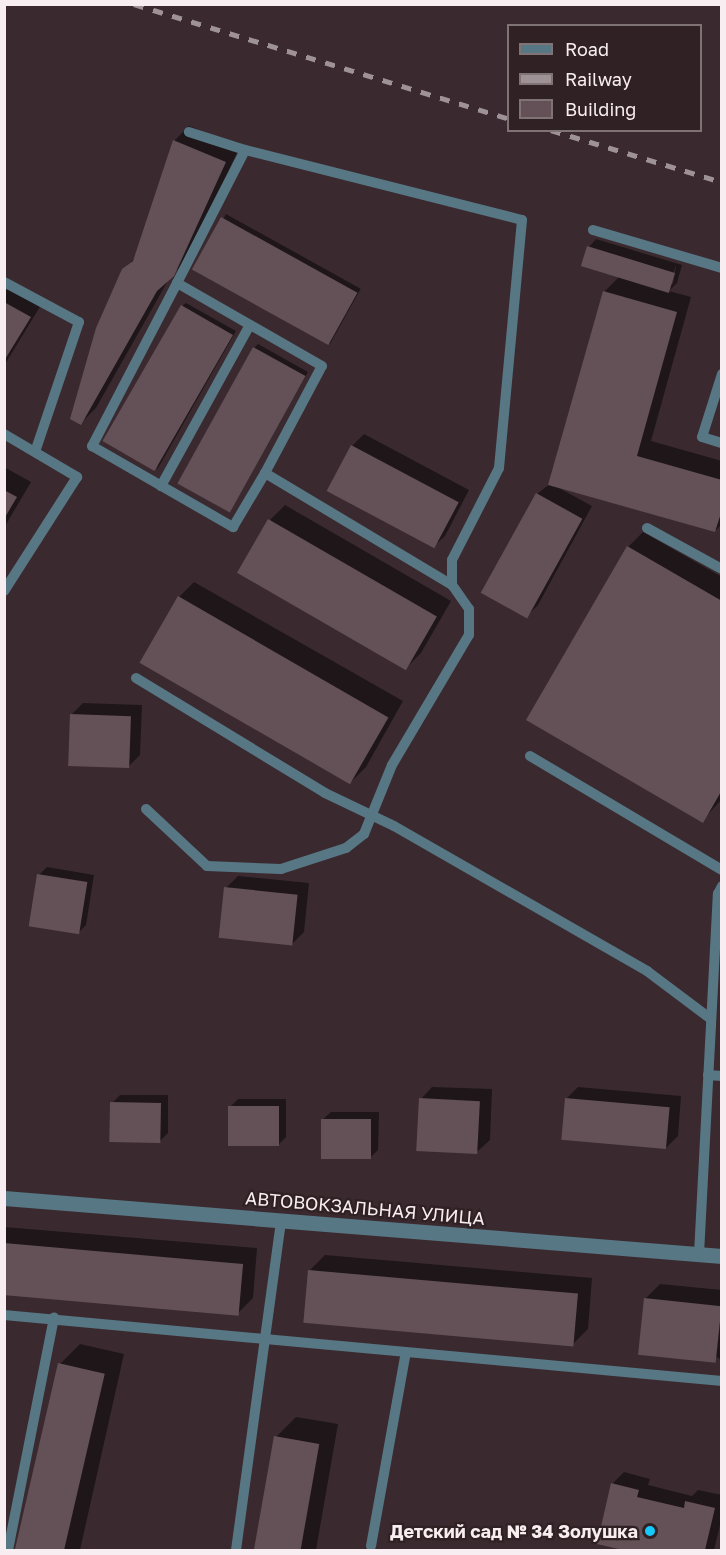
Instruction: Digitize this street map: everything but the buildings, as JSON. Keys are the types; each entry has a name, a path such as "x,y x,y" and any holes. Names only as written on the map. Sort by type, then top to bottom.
{"street":[{"name":"АВТОВОКЗАЛЬНАЯ УЛИЦА","path":"4,1198 722,1256"}],"lane":[{"path":"189,132 245,150 522,220 499,468 452,560 452,585"},
{"path":"177,284 322,366 265,473 233,527 92,446 245,150"},
{"path":"593,230 722,268"},
{"path":"4,282 79,322 35,452"},
{"path":"161,486 250,325"},
{"path":"722,374 702,437 722,443"},
{"path":"4,434 77,477 4,591"},
{"path":"146,808 207,866 281,869 314,861 346,848 364,834 392,765 469,635 469,609 452,585 265,473"},
{"path":"647,528 722,569"},
{"path":"136,678 326,793 373,816 647,971 711,1019"},
{"path":"530,756 722,870"},
{"path":"699,1254 711,1019 717,987 719,904 722,886"},
{"path":"708,1075 722,1076"},
{"path":"236,1551 268,1338 281,1221"},
{"path":"4,1315 722,1381"},
{"path":"8,1551 54,1318"},
{"path":"371,1546 406,1352"}],"railway":[{"path":"134,4 507,118"},
{"path":"558,132 722,182"}],"place":[{"name":"Детский сад № 34 Золушка","path":"650,1531"}]}
